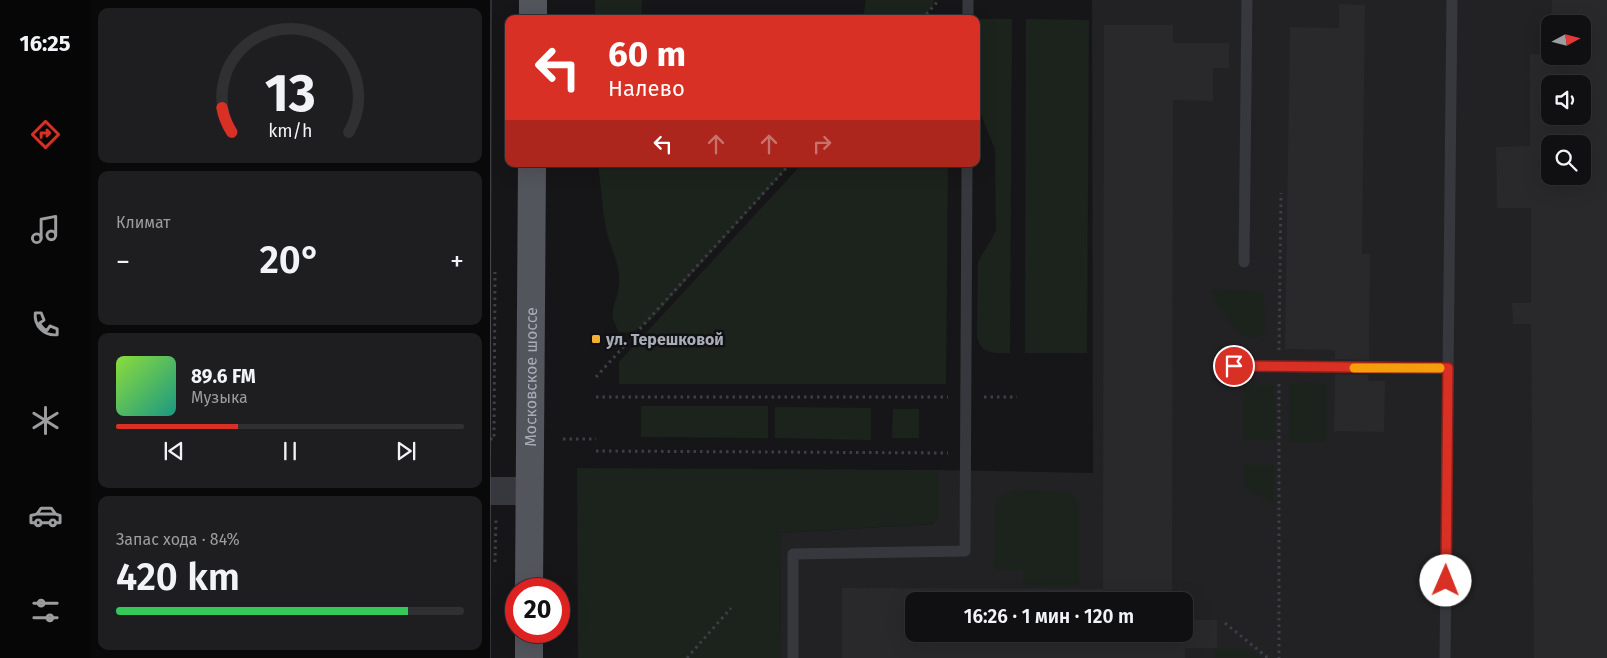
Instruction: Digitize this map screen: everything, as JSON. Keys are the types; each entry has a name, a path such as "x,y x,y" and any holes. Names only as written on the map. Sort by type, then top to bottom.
{"main road":[{"path":"533,0 533,15"},
{"name":"Московское шоссе","path":"529,578 532,167"},
{"path":"529,643 529,658"}],"street":[{"path":"490,490 529,490"}],"lane":[{"path":"968,0 968,15"},
{"path":"1244,262 1248,0"},
{"path":"1445,658 1452,0"},
{"path":"793,658 793,554 965,551 967,167"},
{"path":"1234,366 1448,368"}],"path":[{"path":"926,15 939,0"},
{"path":"596,377 787,167"},
{"path":"1279,658 1281,193"},
{"path":"490,439 494,439 495,272"},
{"path":"596,397 1017,397"},
{"path":"563,439 596,439"},
{"path":"596,451 966,453"},
{"path":"490,514 496,514 495,562"},
{"path":"687,658 731,608"},
{"path":"1226,623 1268,658"}],"shaded area":[{"path":"595,0 642,0 641,15 595,15"},
{"path":"866,0 934,0 933,6 925,15 864,15"},
{"path":"1092,0 1607,0 1607,658 781,658 780,533 932,524 939,518 939,470 1093,473"},
{"path":"980,19 1012,19 1010,353 989,352 982,347 977,337 978,262 996,231 995,149 980,112"},
{"path":"1026,19 1089,20 1087,353 1025,353"},
{"path":"598,167 788,167 650,321 630,333 619,332 613,319 613,308 618,292 619,278 617,263 603,213"},
{"path":"799,167 948,167 946,384 619,384 619,362"},
{"path":"1219,289 1260,291 1264,294 1265,330 1262,336 1246,337 1234,327 1218,307 1212,295 1211,291"},
{"path":"1290,383 1327,384 1326,442 1289,442"},
{"path":"1243,385 1274,385 1275,440 1243,440"},
{"path":"641,406 768,406 768,438 641,437"},
{"path":"775,407 871,408 871,440 775,438"},
{"path":"893,409 919,409 919,438 892,438"},
{"path":"1244,465 1274,465 1274,505 1244,487"},
{"path":"577,468 939,470 939,518 938,521 929,524 780,533 781,658 578,658"},
{"path":"1017,489 1067,492 1074,496 1079,503 1079,586 1023,585 1023,570 994,570 995,507 998,499 1003,494"},
{"path":"1215,649 1248,649 1261,658 1215,658"}],"building":[{"path":"1552,0 1607,0 1607,658 1534,658 1531,324 1513,324 1512,303 1531,303 1531,208 1497,208 1496,147 1530,146 1530,54 1541,54 1541,65 1591,65 1591,15 1551,15"},
{"path":"1339,4 1365,5 1362,254 1370,254 1369,360 1335,359 1335,350 1285,349 1290,27 1339,28"},
{"path":"1104,25 1173,25 1173,43 1229,43 1229,68 1213,68 1213,101 1173,100 1172,592 905,592 905,642 1193,642 1193,620 1217,620 1217,648 1185,648 1185,658 842,658 842,588 1103,589"},
{"path":"1335,374 1369,375 1368,381 1385,381 1384,432 1334,431"}],"tram line":[{"path":"490,658 491,0"}],"slow traffic":[{"path":"1354,368 1440,368"}],"place":[{"name":"ул. Терешковой","path":"596,339"}],"route":[{"path":"1234,366 1448,368 1446,581"}]}
